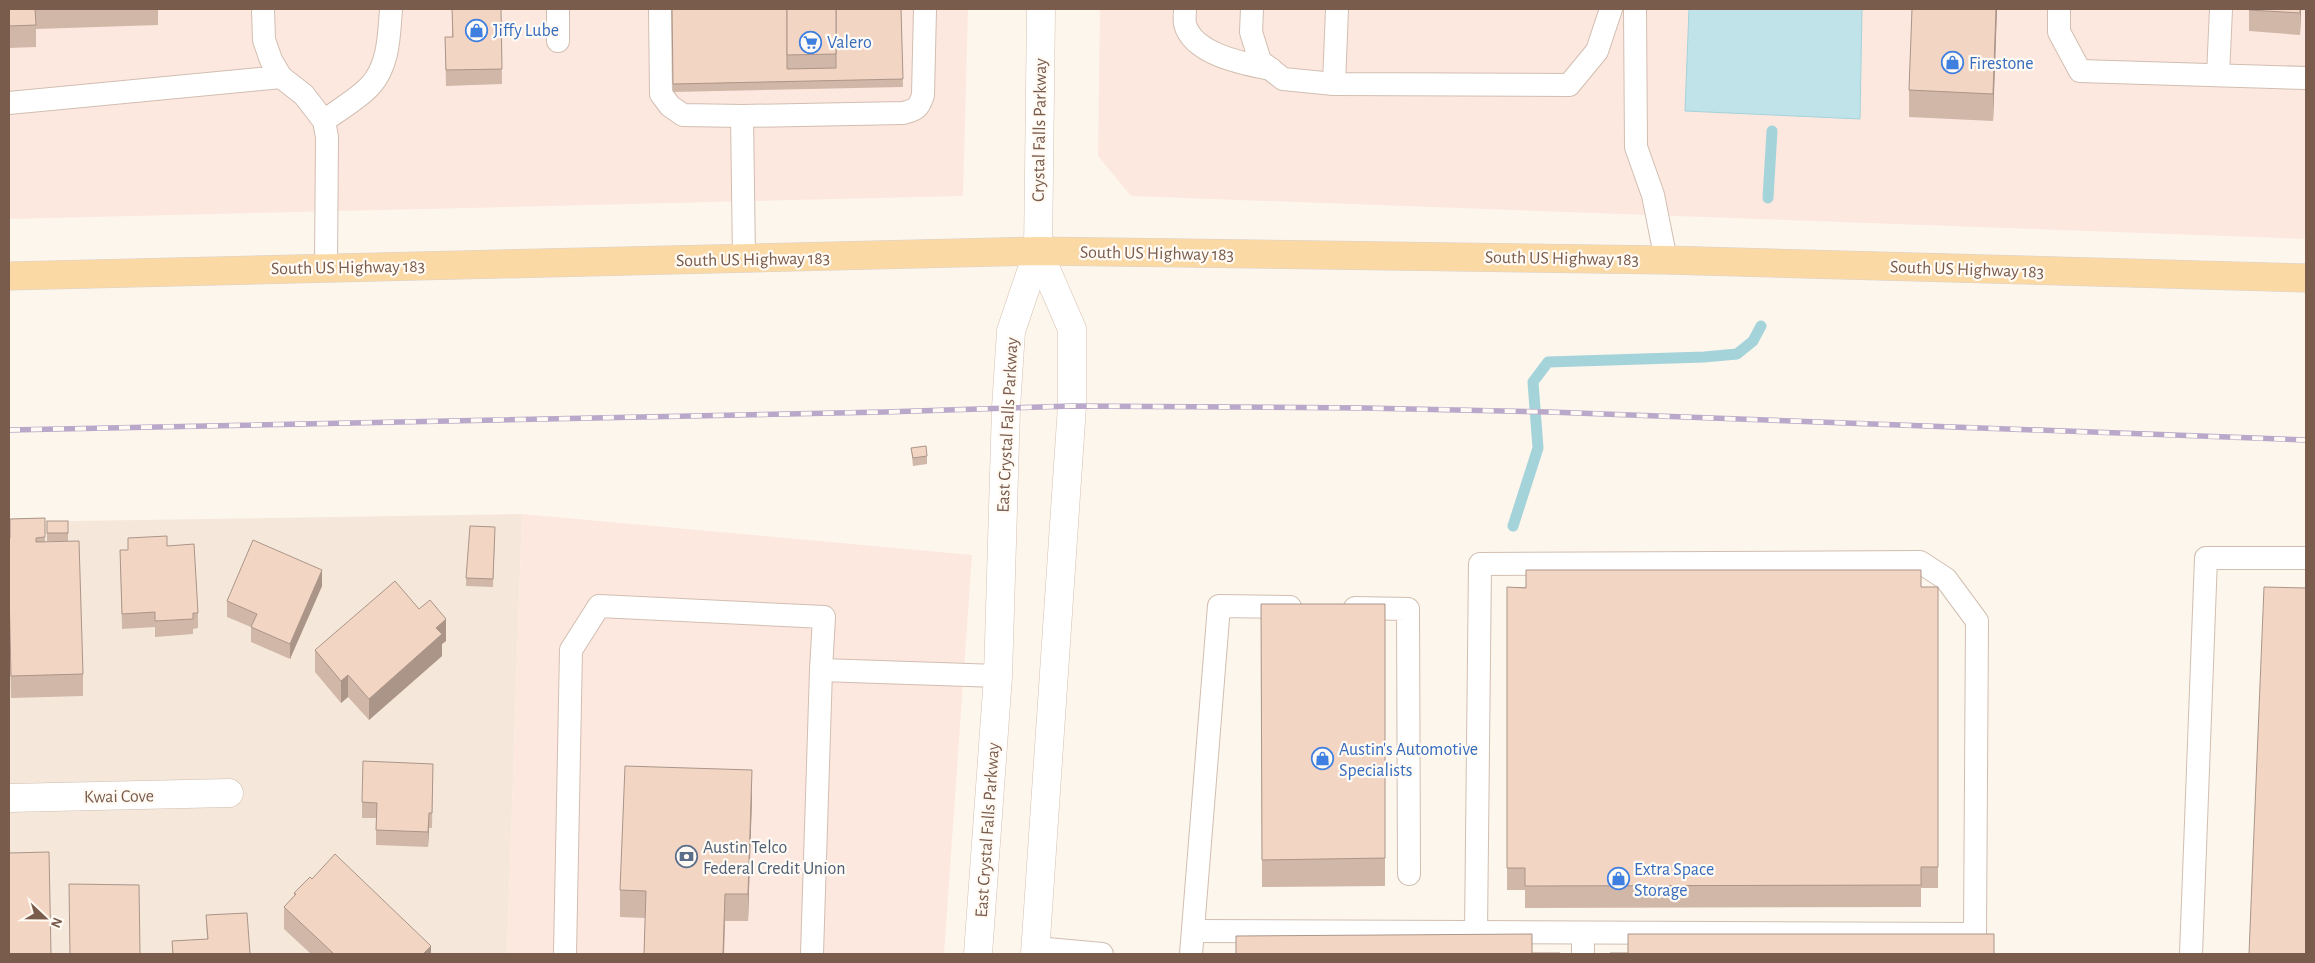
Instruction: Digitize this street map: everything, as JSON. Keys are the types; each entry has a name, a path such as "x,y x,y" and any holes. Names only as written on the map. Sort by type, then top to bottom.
{"main road":[{"name":"Crystal Falls Parkway","path":"1038,251 1041,9"},
{"name":"South US Highway 183","path":"9,276 1038,251 1666,260 2306,278"},
{"name":"East Crystal Falls Parkway","path":"978,954 998,676 1006,408 1011,331 1038,251"},
{"path":"1035,951 1072,406 1072,328 1038,251"},
{"name":"Kwai Cove","path":"9,798 229,793"}],"lane":[{"path":"262,9 264,40 281,77 304,95 324,121 327,137 326,267"},
{"path":"324,121 370,86 382,68 388,47 392,9"},
{"path":"558,9 558,41"},
{"path":"660,9 661,94 670,106 683,116 903,113 915,110 920,104 922,95 925,9"},
{"path":"1185,9 1185,25 1196,41 1214,53 1232,61 1271,69"},
{"path":"1252,9 1251,32 1260,61 1283,79 1334,84 1569,85 1597,51 1611,9"},
{"path":"1334,84 1337,9"},
{"path":"1636,9 1636,146 1653,195 1666,260"},
{"path":"2060,9 2059,32 2080,71 2306,78"},
{"path":"2218,75 2221,9"},
{"path":"9,103 281,77"},
{"path":"742,116 744,259"},
{"path":"2190,954 2206,558 2306,558"},
{"path":"1193,931 1476,932 1583,943 1975,934 1977,621 1946,579 1920,562 1480,564 1476,932"},
{"path":"565,954 571,650 599,606 824,618 812,954"},
{"path":"1191,954 1219,606 1308,607"},
{"path":"1338,608 1408,609 1409,874"},
{"path":"821,670 998,676"},
{"path":"1035,951 1102,954"}],"shaded area":[{"path":"9,9 968,9 963,196 9,219"},
{"path":"1100,9 2306,9 2306,239 1131,196 1098,156"},
{"path":"522,514 507,954 9,954 9,522"},
{"path":"522,514 972,555 944,954 507,954"}],"water":[{"path":"1689,9 1862,9 1860,119 1685,111"}],"building":[{"path":"9,9 35,9 36,25 9,26"},
{"name":"Jiffy Lube","path":"452,9 501,9 502,69 446,70 445,37 453,37"},
{"name":"Valero","path":"672,9 787,9 787,69 836,68 836,9 901,9 903,79 673,84"},
{"name":"Valero","path":"787,9 836,9 836,54 787,55"},
{"name":"Firestone","path":"1912,9 1996,9 1993,94 1909,90"},
{"path":"2300,9 2300,13 2249,10"},
{"path":"926,446 927,456 913,458 911,448"},
{"path":"45,518 45,537 36,538 36,542 79,541 83,674 11,676 10,519"},
{"path":"47,521 68,521 68,533 47,533"},
{"path":"470,526 495,527 493,579 466,578"},
{"path":"167,536 167,546 194,544 198,613 193,613 193,619 155,621 155,612 122,614 120,550 128,550 128,538"},
{"path":"253,540 322,570 290,644 251,627 257,614 227,601"},
{"path":"1526,570 1921,570 1921,587 1938,587 1938,867 1921,867 1921,885 1525,886 1525,868 1507,868 1507,587 1526,588"},
{"path":"395,581 419,609 430,600 446,619 436,628 442,634 369,699 348,675 341,681 315,650"},
{"path":"2264,587 2306,588 2306,954 2249,954"},
{"name":"Austin's Automotive Specialists","path":"1261,604 1385,604 1385,858 1262,860"},
{"path":"363,761 433,764 432,813 429,813 428,832 376,830 377,803 362,802"},
{"name":"Austin Telco Federal Credit Union","path":"625,766 752,770 748,894 725,894 723,954 644,954 646,891 620,890"},
{"path":"49,852 51,954 9,954 9,853"},
{"path":"335,854 431,946 423,954 334,954 284,907 296,894 294,893 310,877 312,879"},
{"path":"69,884 139,885 140,954 70,954"},
{"path":"247,913 250,954 173,954 172,941 208,939 206,915"},
{"path":"1532,934 1532,953 1560,954 1236,954 1236,936"},
{"path":"1628,934 1994,934 1994,954 1610,954 1628,953"}],"waterway":[{"path":"1768,198 1772,131"},
{"path":"1513,526 1538,448 1533,382 1548,362 1704,357 1737,354 1753,341 1761,326"}],"railway":[{"path":"9,430 885,412 1072,406 1364,408 1549,412 2306,440"}],"place":[{"name":"Jiffy Lube","path":"477,30"},
{"name":"Valero","path":"811,42"},
{"name":"Firestone","path":"1953,63"},
{"name":"Austin's Automotive Specialists","path":"1323,759"},
{"name":"Austin Telco Federal Credit Union","path":"687,857"},
{"name":"Extra Space Storage","path":"1618,879"}]}
